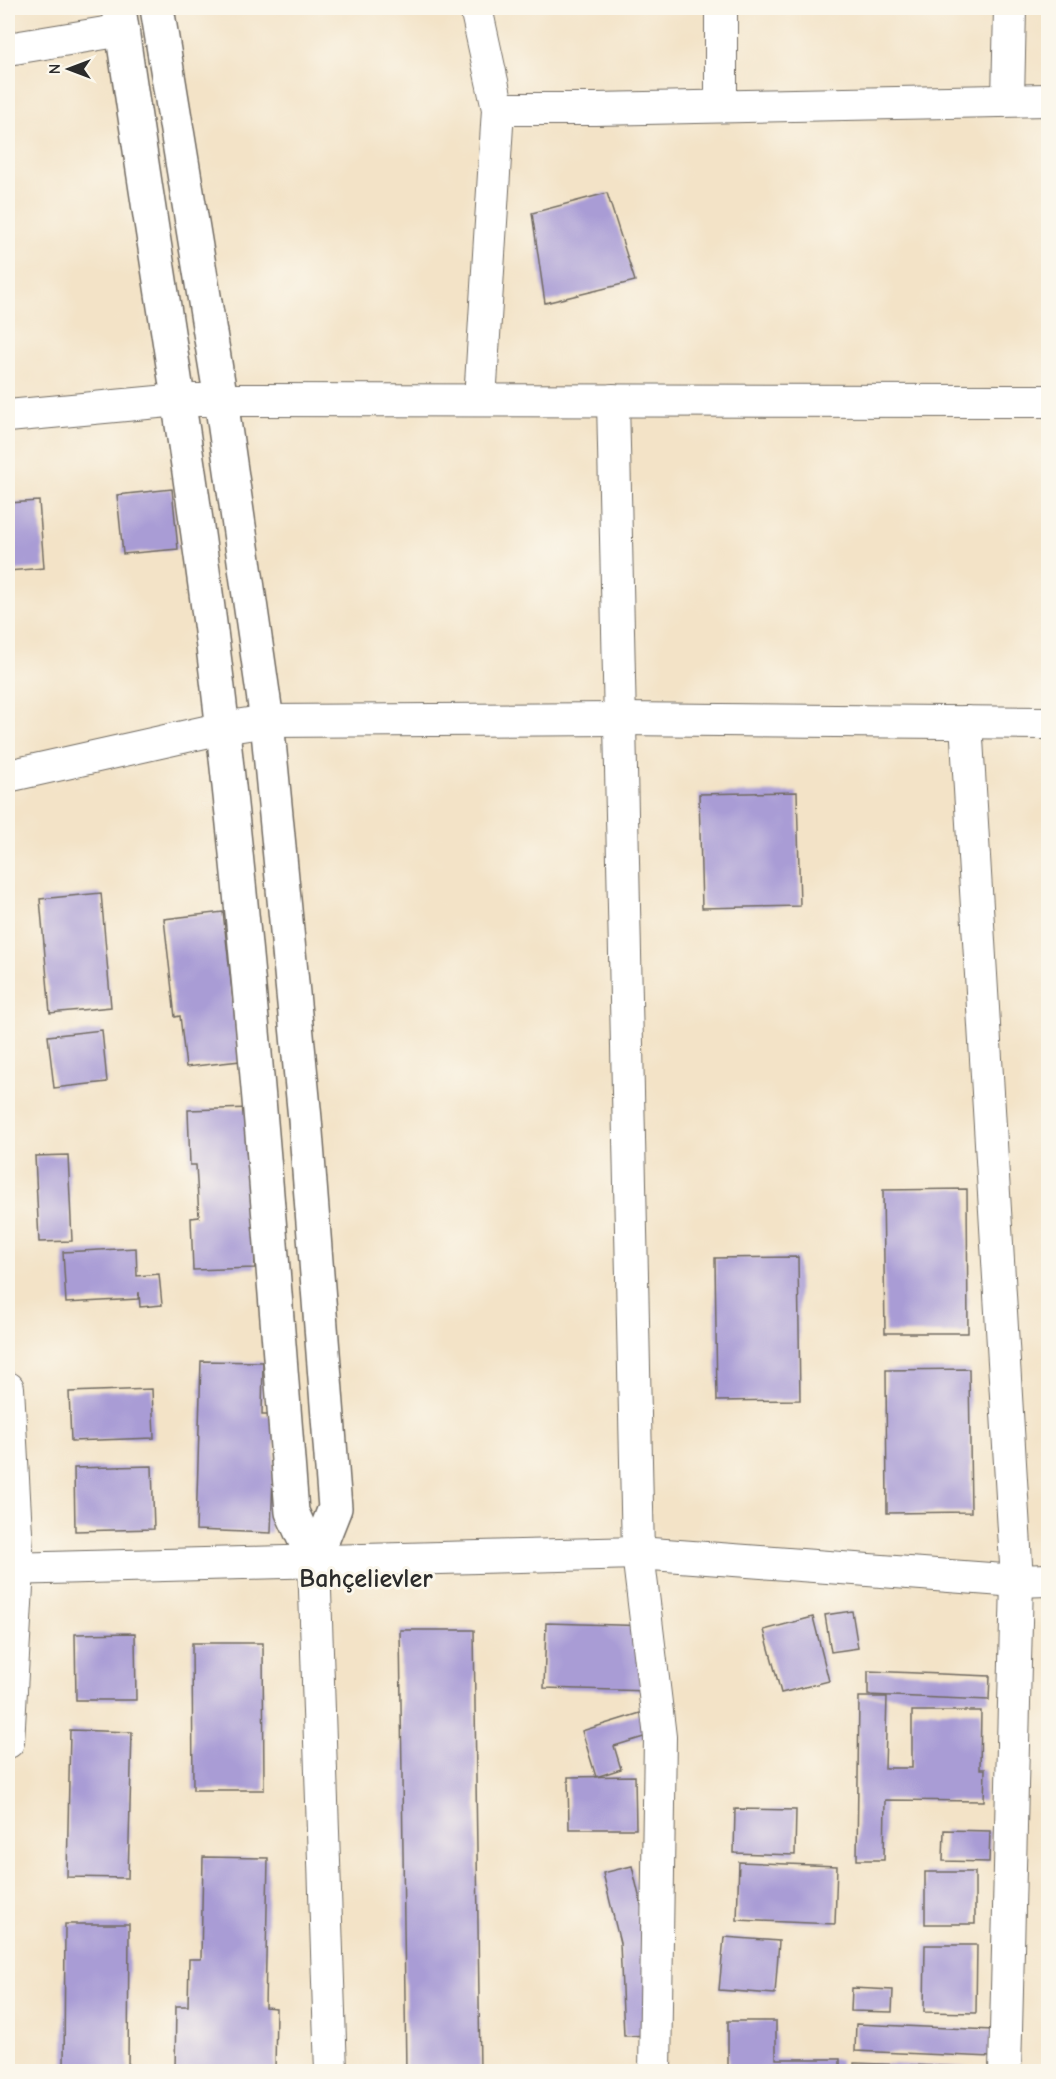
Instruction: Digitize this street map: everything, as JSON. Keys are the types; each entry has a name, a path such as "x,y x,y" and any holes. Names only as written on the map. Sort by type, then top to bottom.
{"street":[{"path":"157,8 221,400 267,721 306,1131 336,1509 315,1561"},
{"path":"476,8 498,109 480,400"},
{"path":"721,8 721,106"},
{"path":"1008,100 1010,8"},
{"path":"8,49 121,19 179,400 223,728 263,1135 292,1512 315,1561 330,2072"},
{"path":"498,109 1048,100"},
{"path":"8,416 179,400 1048,400"},
{"path":"613,400 638,1554 660,1737 655,2072"},
{"path":"8,777 223,728 267,721 620,719 1048,723"},
{"path":"966,722 1017,1581 1005,2072"},
{"path":"8,1388 13,1569 8,1742"},
{"path":"13,1569 638,1554 1017,1581 1048,1580"}],"building":[{"path":"607,193 635,281 545,303 532,213"},
{"path":"172,489 178,549 123,554 117,495"},
{"path":"39,501 44,568 8,571 8,503"},
{"path":"797,792 800,906 702,908 699,794"},
{"path":"101,893 111,1007 50,1013 40,899"},
{"path":"223,912 240,1061 186,1067 180,1016 175,1017 164,919"},
{"path":"102,1030 107,1082 54,1088 48,1036"},
{"path":"250,1108 255,1268 193,1270 191,1218 199,1217 196,1165 190,1165 188,1110"},
{"path":"68,1155 72,1241 39,1242 35,1156"},
{"path":"967,1189 968,1333 885,1333 883,1190"},
{"path":"136,1248 137,1276 159,1274 162,1305 140,1307 139,1292 138,1299 66,1303 63,1252"},
{"path":"798,1257 800,1400 717,1401 715,1258"},
{"path":"201,1361 263,1362 262,1415 275,1415 271,1533 196,1530"},
{"path":"969,1369 971,1512 887,1513 886,1370"},
{"path":"152,1389 154,1438 71,1441 69,1392"},
{"path":"152,1466 154,1529 75,1531 74,1468"},
{"path":"852,1611 858,1648 831,1652 825,1615"},
{"path":"813,1617 829,1681 781,1693 764,1630"},
{"path":"546,1623 652,1626 650,1691 544,1688"},
{"path":"400,1630 474,1630 480,2072 406,2072"},
{"path":"135,1633 136,1700 76,1700 75,1634"},
{"path":"192,1643 263,1643 264,1790 193,1790"},
{"path":"868,1671 990,1676 989,1700 868,1695"},
{"path":"859,1697 887,1697 885,1768 912,1768 912,1711 981,1711 980,1769 985,1769 984,1801 885,1800 884,1860 857,1860"},
{"path":"650,1710 657,1733 614,1746 621,1769 596,1777 582,1731"},
{"path":"70,1730 132,1732 128,1878 67,1877"},
{"path":"635,1776 636,1829 569,1829 568,1777"},
{"path":"735,1809 796,1810 795,1855 734,1853"},
{"path":"944,1830 990,1831 989,1862 943,1861"},
{"path":"203,1857 268,1858 265,2007 276,2008 275,2072 175,2072 176,2006 188,2006 189,1959 201,1959"},
{"path":"739,1862 837,1866 835,1924 737,1920"},
{"path":"632,1866 649,1938 653,2035 624,2036 620,1943 603,1873"},
{"path":"925,1872 975,1872 975,1924 925,1924"},
{"path":"65,1924 129,1924 128,2072 64,2072"},
{"path":"724,1937 779,1941 775,1994 719,1990"},
{"path":"925,1945 977,1945 976,2013 924,2012"},
{"path":"852,1988 893,1990 892,2012 851,2011"},
{"path":"728,2021 776,2021 776,2059 840,2059 840,2072 728,2072"},
{"path":"856,2024 993,2030 992,2057 855,2051"},
{"path":"854,2063 991,2068 991,2072 854,2072"}],"district":[{"name":"Bahçelievler","path":"366,1578"}]}
